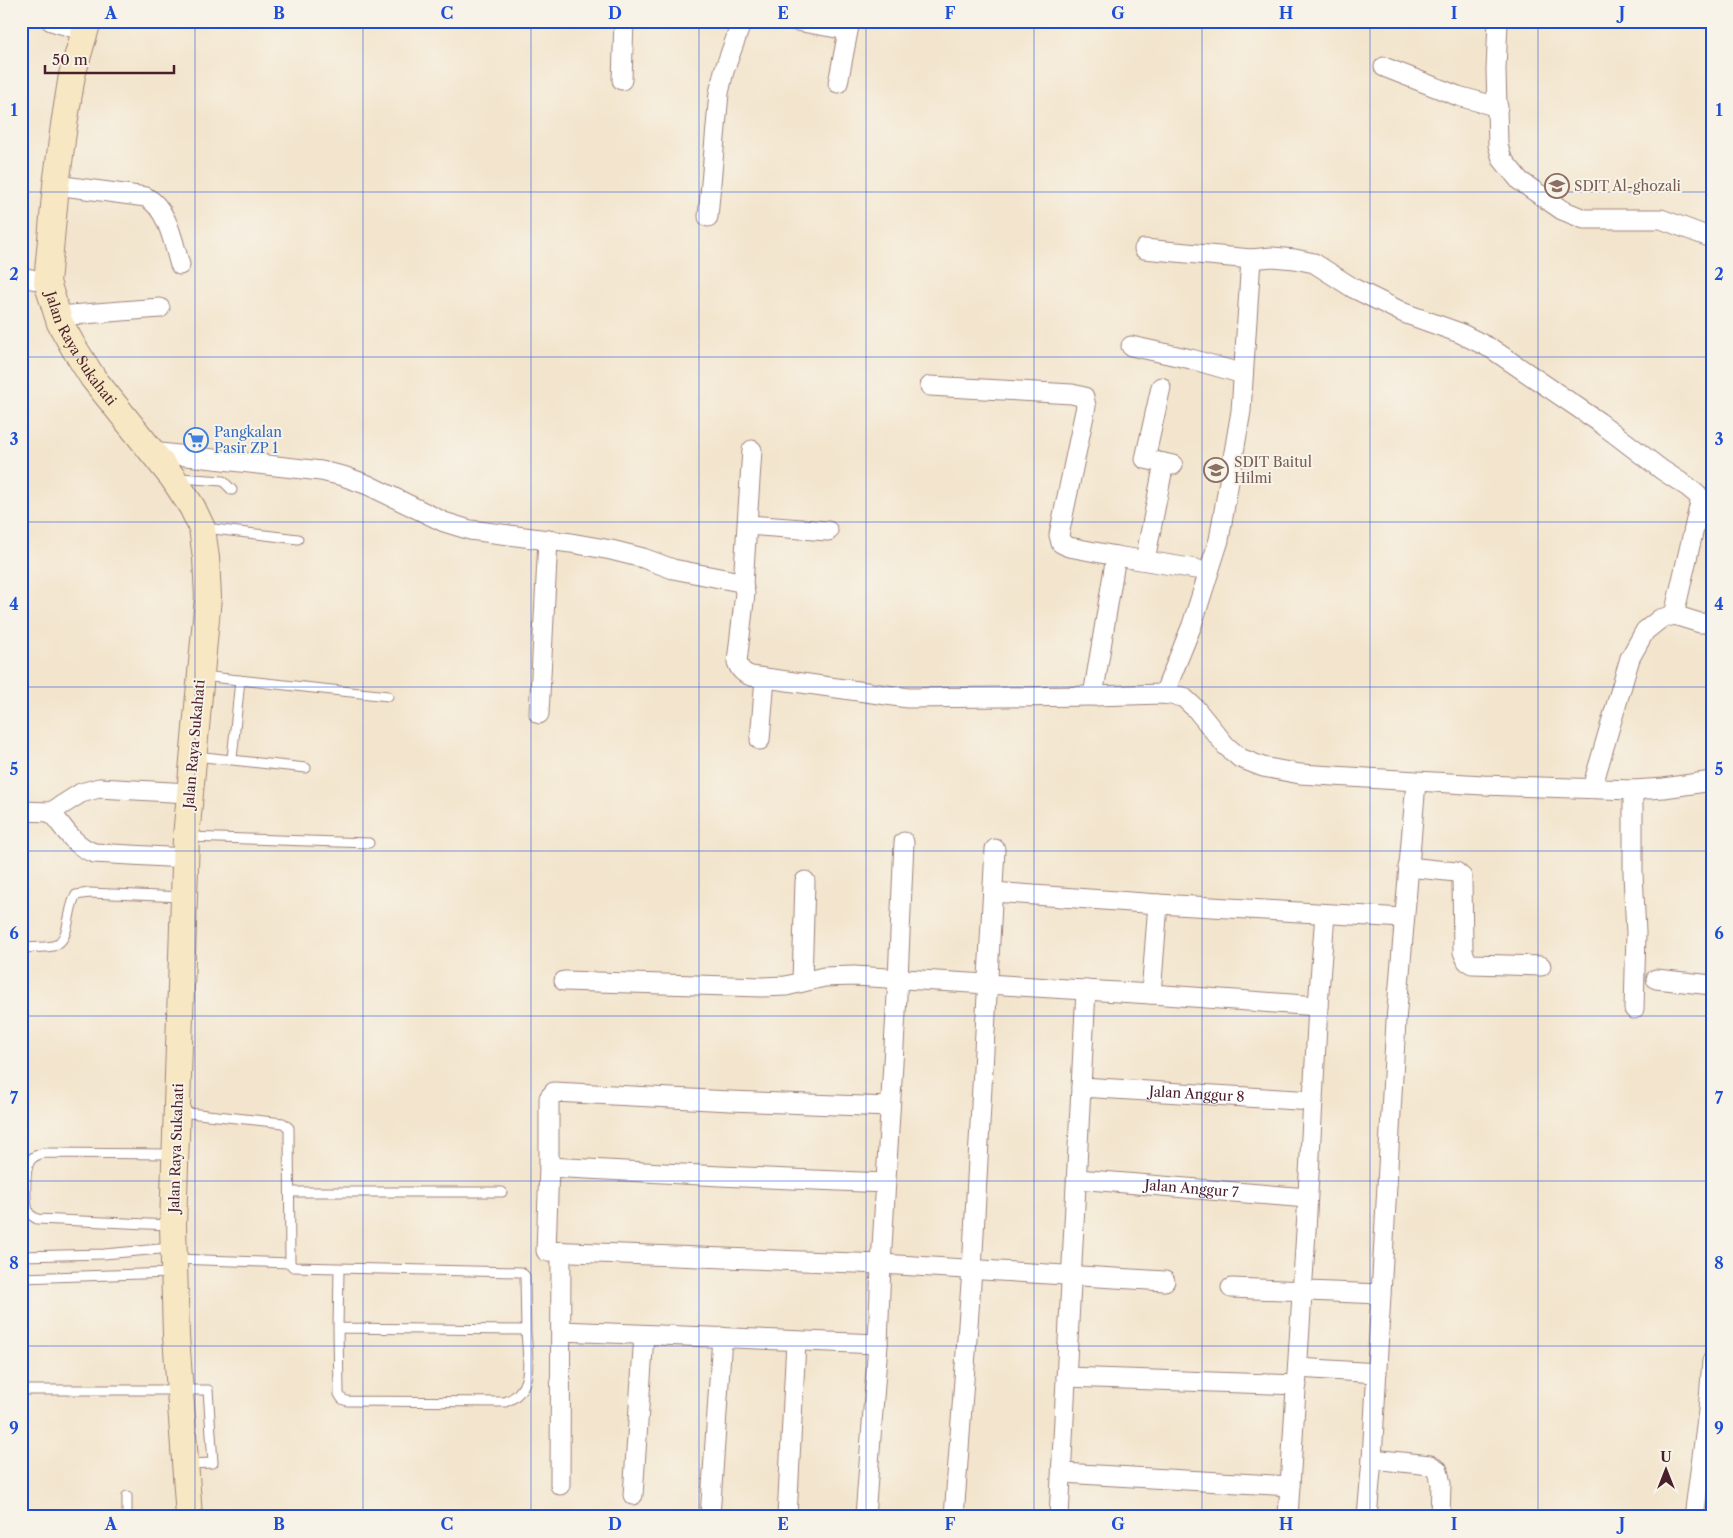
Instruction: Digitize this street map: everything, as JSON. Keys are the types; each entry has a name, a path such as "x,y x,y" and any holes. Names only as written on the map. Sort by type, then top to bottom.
{"main road":[{"name":"Jalan Raya Sukahati","path":"86,26 72,75 56,185 47,282 58,316 74,348 94,378 172,478 192,507 202,528 206,558 208,597 185,847 173,1251 189,1517"}],"street":[{"path":"51,21 86,26"},
{"path":"622,80 624,21"},
{"path":"708,217 719,93 724,71 742,21"},
{"path":"796,21 849,26 838,82"},
{"path":"1498,21 1496,70 1498,145 1502,159 1520,181 1562,210 1584,219 1661,219 1712,238"},
{"path":"1384,67 1458,96 1498,107"},
{"path":"56,185 146,197 155,202 164,217 180,264"},
{"path":"1144,249 1251,259 1272,257 1294,258 1314,263 1353,288 1404,313 1460,333 1492,349 1599,422 1662,470 1706,500 1674,615"},
{"path":"1164,694 1192,625 1219,540 1241,411 1251,259"},
{"path":"21,277 47,282"},
{"path":"58,316 160,308"},
{"path":"1131,346 1242,374"},
{"path":"930,386 1072,394 1084,397 1086,406 1059,535 1061,543 1069,547 1196,569"},
{"path":"1145,560 1168,464 1145,459 1161,387"},
{"path":"752,450 743,584 746,593 737,662 739,668 744,673 764,678 908,698 1164,694 1182,697 1196,709 1226,746 1240,758 1263,767 1300,774 1416,782 1633,790 1664,788 1712,781"},
{"path":"151,452 321,471 368,485 418,510 470,530 611,550 643,558 673,569 743,584"},
{"path":"748,526 828,531"},
{"path":"539,714 548,540"},
{"path":"1093,696 1116,556"},
{"path":"1592,788 1630,658 1645,631 1660,619 1674,615 1700,623 1712,623"},
{"path":"760,740 764,678"},
{"path":"1367,1517 1404,918 1416,782"},
{"path":"21,811 51,812 81,793 99,788 189,793"},
{"path":"1633,790 1633,874 1636,933 1634,1009"},
{"path":"51,812 77,844 94,853 185,847"},
{"path":"865,1517 878,1344 880,1264 898,979 904,842"},
{"path":"954,1517 972,1270 995,849"},
{"path":"1408,868 1456,872 1462,877 1464,952 1467,961 1472,964 1541,966"},
{"path":"802,982 805,881"},
{"path":"993,892 1158,904 1404,918"},
{"path":"1151,994 1158,904"},
{"path":"1288,1517 1325,914"},
{"path":"564,981 762,988 786,986 837,976 1151,994 1318,1006"},
{"path":"1656,979 1712,984"},
{"path":"1059,1517 1086,990"},
{"name":"Jalan Anggur 8","path":"1081,1087 1313,1102"},
{"path":"890,1108 554,1092 549,1098 546,1251 880,1264 1165,1281"},
{"path":"549,1167 885,1183"},
{"name":"Jalan Anggur 7","path":"1077,1179 1307,1198"},
{"path":"560,1485 561,1251"},
{"path":"1231,1288 1381,1294"},
{"path":"561,1331 878,1344"},
{"path":"634,1495 644,1335"},
{"path":"710,1517 722,1337"},
{"path":"787,1517 796,1342"},
{"path":"1694,1517 1708,1411 1712,1361"},
{"path":"1066,1377 1297,1377 1377,1373"},
{"path":"1372,1459 1430,1465 1438,1470 1441,1484 1440,1517"},
{"path":"1062,1473 1290,1486"}],"lane":[{"path":"172,478 223,481 232,490"},
{"path":"202,528 298,539"},
{"path":"200,676 388,696"},
{"path":"232,759 240,680"},
{"path":"192,756 306,768"},
{"path":"185,847 369,843"},
{"path":"21,948 52,946 60,941 65,934 71,902 76,895 89,892 184,897"},
{"path":"177,1112 283,1123 287,1125 289,1128 290,1263"},
{"path":"175,1154 44,1153 34,1156 28,1163 25,1204 29,1214 38,1219 173,1251 290,1263 293,1267 521,1272 525,1276 528,1377 523,1389 515,1398 505,1402 347,1401 342,1398 339,1394 339,1269"},
{"path":"290,1192 502,1192"},
{"path":"21,1256 173,1251"},
{"path":"21,1278 173,1251"},
{"path":"338,1328 526,1330"},
{"path":"21,1390 180,1391"},
{"path":"127,1496 127,1517"}],"place":[{"name":"SDIT Al-ghozali","path":"1557,186"},
{"name":"Pangkalan Pasir ZP 1","path":"196,440"},
{"name":"SDIT Baitul Hilmi","path":"1216,470"}]}
